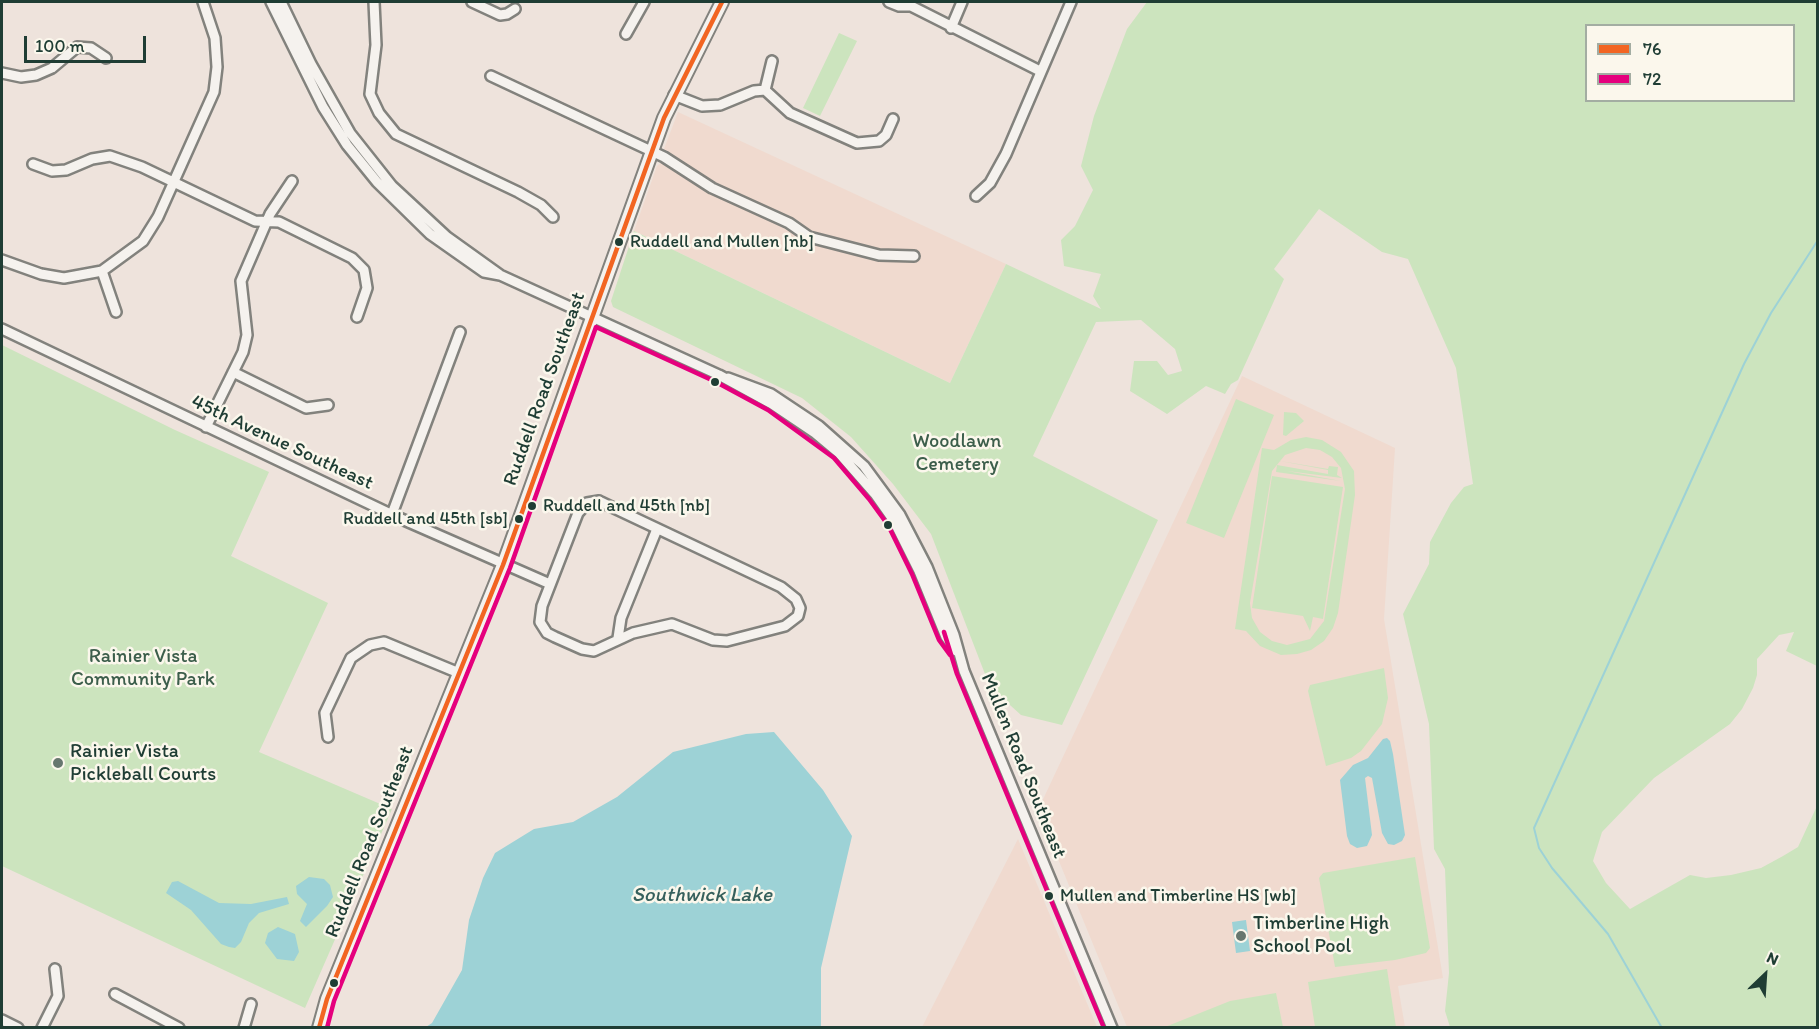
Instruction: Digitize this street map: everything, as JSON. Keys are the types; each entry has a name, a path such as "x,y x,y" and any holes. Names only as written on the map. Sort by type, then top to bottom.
{"main road":[{"name":"Ruddell Road Southeast","path":"319,1028 331,990 503,565 651,152 674,95 722,2"}],"street":[{"path":"2,260 41,274 64,278 102,271 143,242 174,183 214,92 217,67 215,38 203,2"},
{"name":"Mullen Road Southeast","path":"271,2 323,107 347,145 376,182 430,234 484,272 500,275"},
{"name":"Mullen Road Southeast","path":"281,2 334,108 370,161 421,214 500,275 719,375 772,404 815,433 857,472 882,502 906,542 946,637 956,651 1112,1028"},
{"path":"374,2 376,36 370,94 379,113 396,134 534,201 554,217"},
{"path":"472,2 500,15 507,15 515,9"},
{"path":"626,34 644,2"},
{"path":"889,2 899,6 908,4 1041,71"},
{"path":"951,27 962,2"},
{"path":"976,196 990,183 1006,154 1071,2"},
{"path":"2,73 21,77 36,75 52,68 77,47 91,48 106,58"},
{"path":"765,90 772,61"},
{"path":"491,76 651,152 693,174 712,188 789,223 809,237 879,255 914,256"},
{"path":"674,95 702,106 720,105 765,90"},
{"path":"765,90 790,113 857,143 879,141 886,135 893,119"},
{"path":"33,164 59,170 92,159 110,156 255,221 279,222 352,258 364,270 367,288 357,317"},
{"path":"206,427 247,334 241,281 267,221 292,182"},
{"path":"102,271 116,312"},
{"name":"45th Avenue Southeast","path":"2,329 392,514 550,584"},
{"path":"392,514 460,332"},
{"path":"232,372 306,408 328,405"},
{"path":"599,501 788,591 800,608 798,616 785,626 727,641 713,640 672,624 618,638 601,648 588,651 547,633 540,622 539,615 550,584 578,513 587,502 599,501"},
{"path":"618,638 621,618 657,529"},
{"path":"328,737 325,713 351,658 370,645 384,642 399,646 459,673"},
{"path":"42,1028 58,996 55,969"},
{"path":"115,994 179,1028"},
{"path":"244,1028 251,1004"},
{"path":"2,1020 18,1028"}],"shaded area":[{"path":"678,112 1006,264 950,383 634,231 657,166 661,163 665,153 664,149"},
{"path":"1242,376 1395,448 1384,619 1443,978 1398,986 1405,1027 1127,1027 1038,810"},
{"path":"1018,839 1097,1027 922,1027"}],"green space":[{"name":"Woodlawn Cemetery","path":"1147,2 1817,2 1817,666 1786,651 1794,632 1779,635 1757,659 1757,675 1753,688 1742,709 1730,724 1654,778 1602,832 1593,861 1606,883 1630,909 1690,875 1706,878 1731,875 1761,868 1783,856 1798,847 1817,806 1817,1027 1450,1027 1445,1011 1449,973 1445,869 1434,849 1429,724 1403,614 1429,564 1430,542 1451,503 1464,487 1473,484 1456,368 1408,259 1382,252 1319,209 1274,269 1284,279 1238,380 1231,384 1225,394 1206,386 1167,414 1130,391 1134,361 1157,361 1168,375 1182,371 1175,349 1141,320 1096,322 1033,456 1158,520 1062,725 1021,715 990,687 931,534 893,484 851,437 802,398 613,307 611,301 634,231 950,383 1006,264 1101,309 1093,296 1101,274 1064,266 1061,240 1075,226 1093,190 1081,166 1094,116 1127,29"},
{"path":"839,33 857,41 820,116 803,108"},
{"name":"Rainier Vista Community Park","path":"2,345 175,430 269,472 231,556 328,603 259,752 392,809 305,1008 2,866"},
{"path":"1236,399 1274,415 1224,538 1186,523"},
{"path":"1284,412 1296,413 1304,421 1286,436 1283,435"},
{"path":"1306,437 1322,440 1341,452 1354,471 1355,495 1338,613 1333,628 1324,641 1311,650 1281,655 1260,646 1246,631 1235,629 1262,448 1274,450 1291,440","holes":["1306,448 1320,450 1332,457 1341,468 1345,489 1324,621 1310,639 1287,645 1272,641 1260,632 1252,618 1250,603 1272,471 1285,455"]},
{"path":"1280,461 1328,469 1329,466 1338,467 1337,475 1342,478 1287,471 1341,481 1276,472 1277,465 1328,474 1328,470"},
{"path":"1272,476 1343,487 1323,619 1313,617 1310,631 1303,616 1252,608"},
{"path":"1384,668 1388,698 1382,724 1361,751 1351,758 1326,766 1308,691 1310,685"},
{"path":"1415,857 1430,948 1426,953 1395,960 1335,967 1319,878 1323,873"},
{"path":"1387,969 1396,1027 1315,1027 1308,982"},
{"path":"1276,993 1283,1027 1165,1027 1230,1001"}],"water":[{"name":"Southwick Lake","path":"774,732 823,790 852,836 821,968 821,1027 426,1027 432,1023 462,970 469,920 483,878 495,853 534,829 573,822 617,797 673,752 746,734"},
{"path":"1387,738 1393,754 1405,835 1402,841 1394,845 1388,844 1382,833 1372,778 1368,776 1365,778 1372,835 1367,846 1357,848 1350,844 1347,836 1340,780 1353,765 1368,758 1383,739"},
{"path":"309,877 324,879 330,885 333,897 306,927 300,921 307,904 297,894 296,886"},
{"path":"178,881 219,903 251,904 287,897 289,904 259,913 249,923 241,942 235,948 229,947 221,944 191,910 166,893 172,882"},
{"name":"Timberline High School Pool","path":"1246,920 1250,951 1236,953 1232,922"},
{"path":"278,927 295,934 299,952 294,961 277,959 265,943 268,933"}],"waterway":[{"path":"1662,1028 1608,934 1552,868 1539,848 1534,828 1744,364 1771,313 1818,240"}],"transit line":[{"name":"76","path":"319,1028 327,999 503,565 664,118 722,2"},
{"name":"72","path":"327,1028 334,1001 510,568 596,327 716,382 768,410 834,458 888,525 912,574 939,640 950,655"},
{"name":"72","path":"944,632 957,674 1104,1028"}],"place":[{"name":"Ruddell and Mullen [nb]","path":"619,242"},
{"name":"Ruddell and 45th [nb]","path":"532,506"},
{"name":"Ruddell and 45th [sb]","path":"519,519"},
{"name":"Rainier Vista Pickleball Courts","path":"58,763"},
{"name":"Mullen and Timberline HS [wb]","path":"1049,896"},
{"name":"Timberline High School Pool","path":"1241,936"}]}
